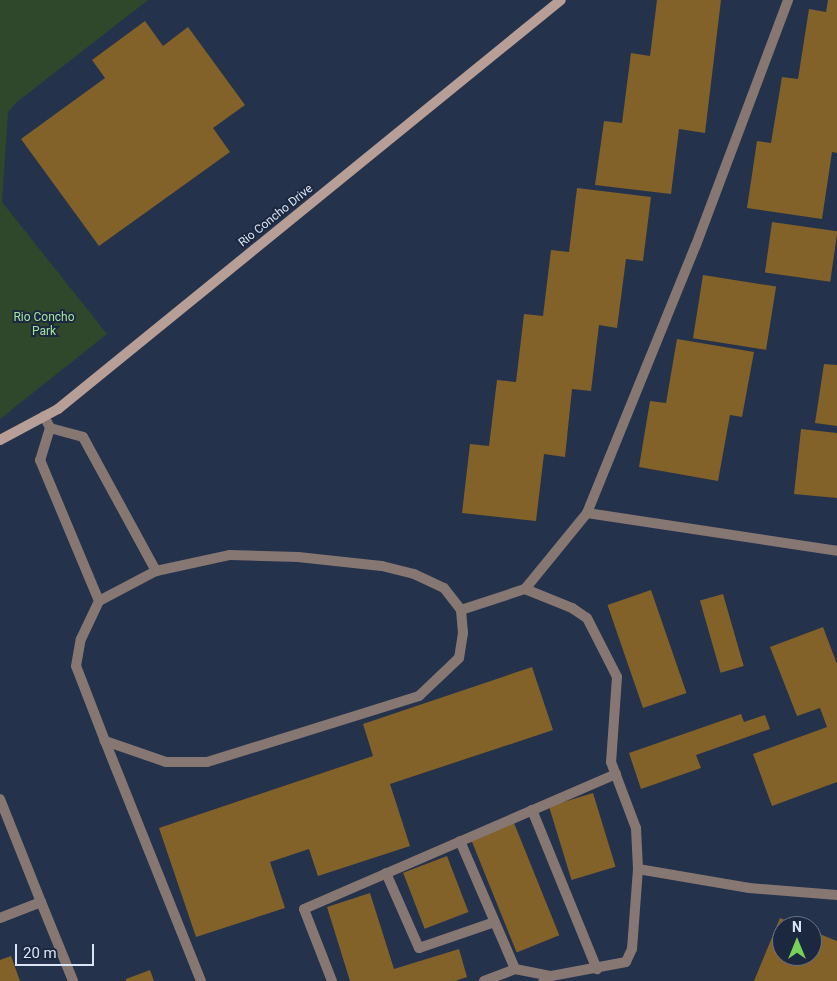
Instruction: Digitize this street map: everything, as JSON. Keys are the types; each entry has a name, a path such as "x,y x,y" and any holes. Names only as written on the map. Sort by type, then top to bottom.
{"street":[{"name":"Rio Concho Drive","path":"0,440 58,409 561,0"}],"lane":[{"path":"461,610 525,589 586,513 696,245 788,0"},
{"path":"44,416 50,428 40,460 99,601"},
{"path":"50,428 83,438 156,571"},
{"path":"586,513 837,551"},
{"path":"105,741 166,762 207,762 419,696 459,658 463,633 461,610 444,588 414,574 382,566 298,556 230,555 156,571 99,601 81,639 76,666 105,741 201,981"},
{"path":"484,981 515,969 547,978 597,969 626,962 632,948 638,869 636,828 611,762 617,677 586,618 572,608 525,589"},
{"path":"332,981 304,908 616,774"},
{"path":"0,799 73,981"},
{"path":"532,810 597,969"},
{"path":"460,841 515,969"},
{"path":"638,869 749,888 837,894"},
{"path":"386,873 419,948 494,922"},
{"path":"0,918 41,902"}],"green space":[{"name":"Rio Concho Park","path":"0,0 148,0 17,102 8,112 2,202 107,334 0,419"}],"building":[{"path":"657,0 721,0 705,133 679,129 671,194 595,185 604,121 622,123 631,53 650,56"},
{"path":"828,0 837,0 837,153 832,152 822,219 747,208 757,141 771,143 782,77 798,79 809,9 826,12"},
{"path":"145,21 163,46 188,27 245,105 213,128 230,152 99,246 21,139 105,78 92,60"},
{"path":"577,188 651,197 643,261 626,259 617,328 599,325 591,391 572,389 565,457 544,454 536,521 462,513 470,444 489,446 497,380 516,382 524,314 543,316 551,250 569,252"},
{"path":"772,222 837,231 830,282 765,273"},
{"path":"703,275 776,287 766,350 693,338"},
{"path":"677,339 754,352 742,417 730,415 718,481 639,467 650,401 666,403"},
{"path":"824,364 837,365 837,426 815,423"},
{"path":"801,429 837,433 837,498 794,494"},
{"path":"651,590 686,693 643,708 608,605"},
{"path":"723,594 744,666 721,673 700,601"},
{"path":"823,627 837,664 837,782 772,806 753,754 827,727 820,708 797,716 770,647"},
{"path":"532,667 553,730 390,784 410,846 318,876 309,849 270,862 285,908 196,937 159,828 373,756 363,724"},
{"path":"741,714 744,722 765,715 770,729 696,755 701,768 641,789 629,753"},
{"path":"593,793 616,867 572,880 549,806"},
{"path":"514,823 559,935 517,952 471,840"},
{"path":"447,856 469,912 425,929 403,873"},
{"path":"370,893 394,969 459,949 467,977 455,981 350,981 327,907"},
{"path":"822,935 837,941 837,981 754,981 772,937 772,966 822,966"},
{"path":"11,956 20,981 0,981 0,960"},
{"path":"150,970 154,981 126,981 126,979"}]}
